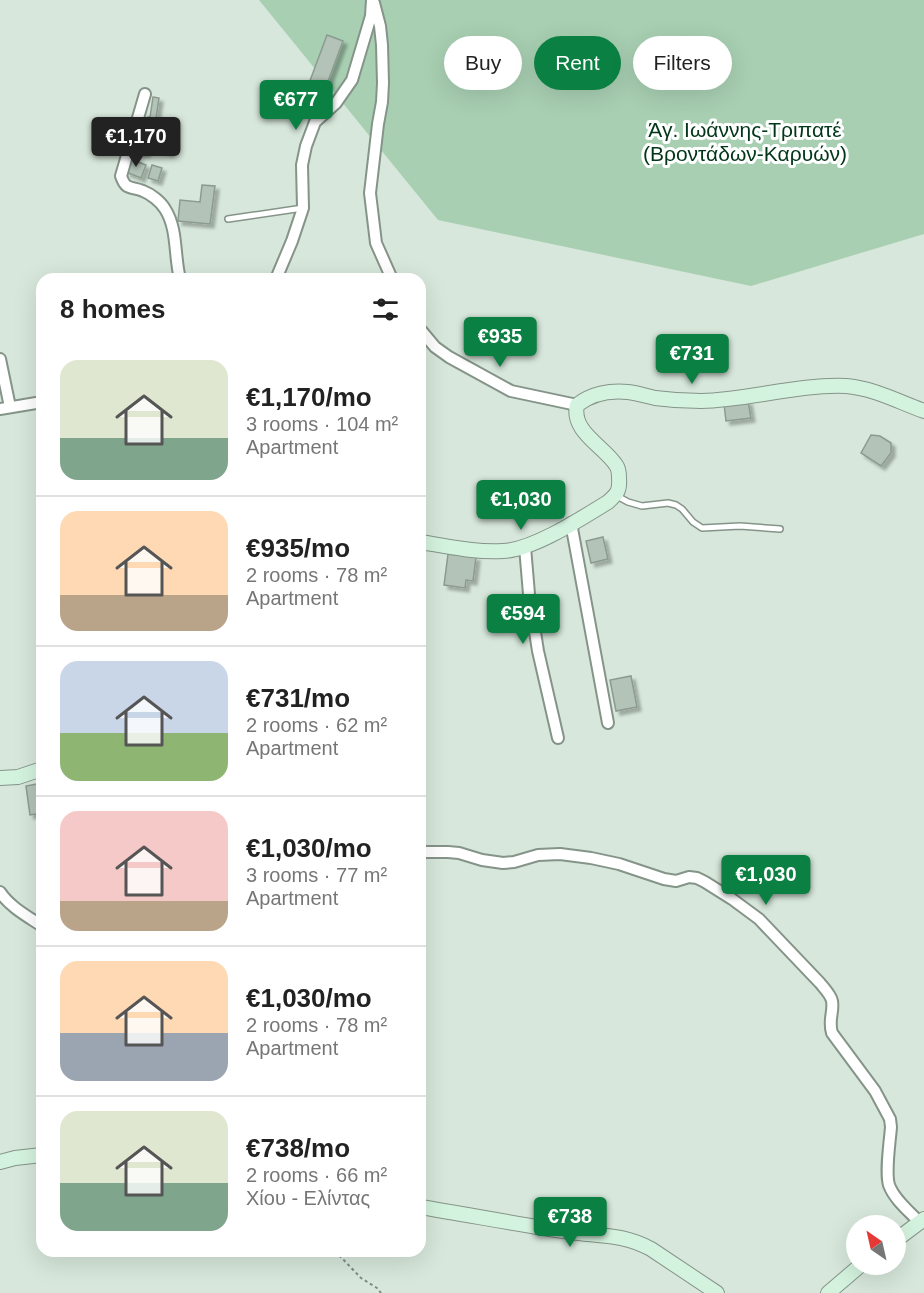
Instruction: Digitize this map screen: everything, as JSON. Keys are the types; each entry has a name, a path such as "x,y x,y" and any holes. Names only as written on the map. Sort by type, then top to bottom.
{"street":[{"path":"279,273 303,208 302,165 306,146 315,122 336,103 352,80 370,16 372,0"},
{"path":"372,0 380,26 383,83 370,193 376,243 389,273"},
{"path":"145,94 121,176 124,184 129,188 143,191 158,200 165,209 172,226 178,273"},
{"path":"426,336 435,347 449,357 511,391 577,405"},
{"path":"0,359 5,408 36,403"},
{"path":"426,543 488,551 505,551 525,547 608,502 620,488 617,466 594,443 576,416 577,405 586,398 598,394 627,392 656,398 699,401 830,386 849,386 924,411"},
{"path":"571,523 608,723"},
{"path":"525,547 534,629 558,738"},
{"path":"0,778 18,777 36,772"},
{"path":"426,852 459,853 503,863 538,855 560,854 619,864 664,879 676,881 693,877 732,899 759,919 829,995 832,1001 830,1026 832,1033 875,1091 890,1119 888,1183 894,1194 922,1221 906,1233"},
{"path":"0,892 13,907 36,922"},
{"path":"0,1162 36,1156"},
{"path":"426,1208 570,1232 619,1236 640,1244 717,1293"},
{"path":"828,1293 849,1275"}],"lane":[{"path":"228,219 303,208"},
{"path":"616,495 642,506 668,503 676,505 702,528 740,526 780,529"}],"path":[{"path":"341,1257 361,1278 381,1293"}],"green space":[{"name":"Άγ. Ιωάννης-Τριπατέ (Βροντάδων-Καρυών)","path":"259,0 924,0 924,234 751,286 438,220"}],"building":[{"path":"327,35 343,41 324,92 308,86"},
{"path":"153,97 159,98 154,131 145,130"},
{"path":"140,135 148,136 147,140 151,140 150,149 147,149 146,153 139,153"},
{"path":"159,135 172,139 169,152 156,149"},
{"path":"131,159 146,165 141,178 126,172"},
{"path":"152,165 162,168 158,181 148,178"},
{"path":"202,185 215,186 210,224 178,221 180,200 200,202"},
{"path":"748,401 751,418 726,421 724,404"},
{"path":"871,435 880,436 891,443 891,453 881,466 861,453"},
{"path":"603,537 608,559 591,563 586,541"},
{"path":"448,554 476,557 473,581 466,580 465,588 444,585"},
{"path":"631,676 637,707 616,711 610,680"},
{"path":"36,784 36,814 30,815 26,786"}]}
